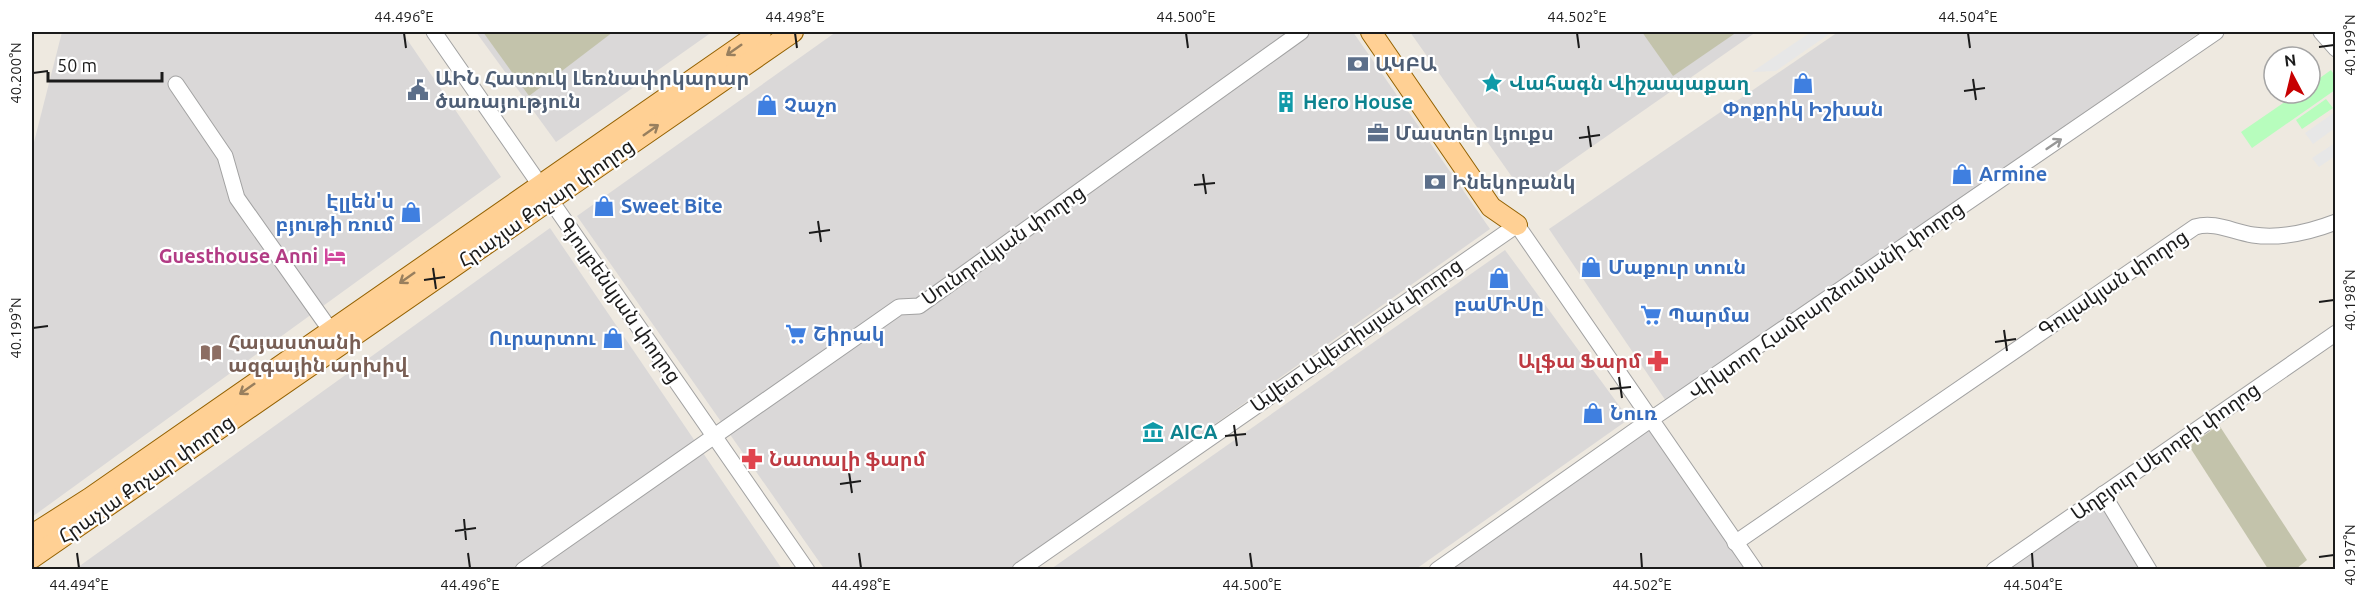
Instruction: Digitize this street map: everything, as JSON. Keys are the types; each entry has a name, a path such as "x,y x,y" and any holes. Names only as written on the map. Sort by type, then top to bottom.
{"main road":[{"name":"Հրաչյա Քոչար փողոց","path":"32,558 546,192 761,32"},
{"name":"Հրաչյա Քոչար փողոց","path":"32,535 99,492 331,331 793,32"},
{"path":"1371,32 1491,207 1516,225"},
{"path":"1386,32 1516,225"}],"street":[{"name":"Գյուլբենկյան փողոց","path":"434,32 807,570"},
{"name":"Սունդուկյան փողոց","path":"523,570 899,308 918,306 1301,32"},
{"name":"Վիկտոր Համբարձումյանի փողոց","path":"1437,570 1650,420 2216,32"},
{"path":"2321,32 2336,49"},
{"path":"176,84 225,156 237,198 331,331"},
{"name":"Գուլակյան փողոց","path":"1735,543 2194,227 2207,223 2254,235 2274,237 2299,233 2336,222"},
{"path":"1516,225 1755,570"},
{"name":"Ավետ Ավետիսյան փողոց","path":"1020,570 1516,225"},
{"name":"Աղբյուր Սերոբի փողոց","path":"1994,570 2336,333"},
{"path":"2103,494 2150,570"}],"shaded area":[{"path":"62,32 402,32 501,177 32,517 32,150"},
{"path":"476,32 712,32 556,142"},
{"path":"483,32 613,32 529,96"},
{"path":"836,32 1353,32 1490,229 1010,569 825,570 577,216"},
{"path":"1410,32 1756,32 1524,194"},
{"path":"1642,32 1737,32 1673,76"},
{"path":"1811,32 1832,32 1776,71 1752,72"},
{"path":"1838,32 2200,32 1668,404 1549,229"},
{"path":"2335,112 2335,128 2313,144 2305,133"},
{"path":"2335,143 2335,156 2319,167 2312,158"},
{"path":"550,228 782,569 74,570"},
{"path":"1505,250 1629,419 1416,569 1051,569"},
{"path":"1650,420 1755,570 1437,570"},
{"path":"2219,425 2307,560 2296,569 2268,569 2191,449 2192,444"},
{"path":"2103,494 2149,570 1994,570"}],"green space":[{"path":"2331,70 2335,76 2335,90 2322,99 2322,76"},
{"path":"2326,99 2333,108 2302,129 2296,120 2317,105 2322,105"},
{"path":"2280,105 2314,105 2252,148 2241,132"}],"place":[{"name":"ԱԿԲԱ","path":"1358,64"},
{"name":"Վահագն Վիշապաքաղ","path":"1492,83"},
{"name":"Փոքրիկ Իշխան","path":"1803,83"},
{"name":"ԱԻՆ Հատուկ Լեռնափրկարար ծառայություն","path":"418,90"},
{"name":"Hero House","path":"1286,102"},
{"name":"Չաչո","path":"767,105"},
{"name":"Մաստեր Լյուքս","path":"1378,133"},
{"name":"Armine","path":"1962,174"},
{"name":"Ինեկոբանկ","path":"1435,182"},
{"name":"Sweet Bite","path":"604,206"},
{"name":"Էլլեն'ս բյութի ռում","path":"411,212"},
{"name":"Guesthouse Anni","path":"335,256"},
{"name":"Մաքուր տուն","path":"1591,267"},
{"name":"բաՄԻՍը","path":"1499,278"},
{"name":"Պարմա","path":"1651,315"},
{"name":"Շիրակ","path":"796,334"},
{"name":"Ուրարտու","path":"613,338"},
{"name":"Հայաստանի ազգային արխիվ","path":"211,353"},
{"name":"Ալֆա Ֆարմ","path":"1658,361"},
{"name":"Նուռ","path":"1593,413"},
{"name":"AICA","path":"1153,432"},
{"name":"Նատալի ֆարմ","path":"752,459"}]}
